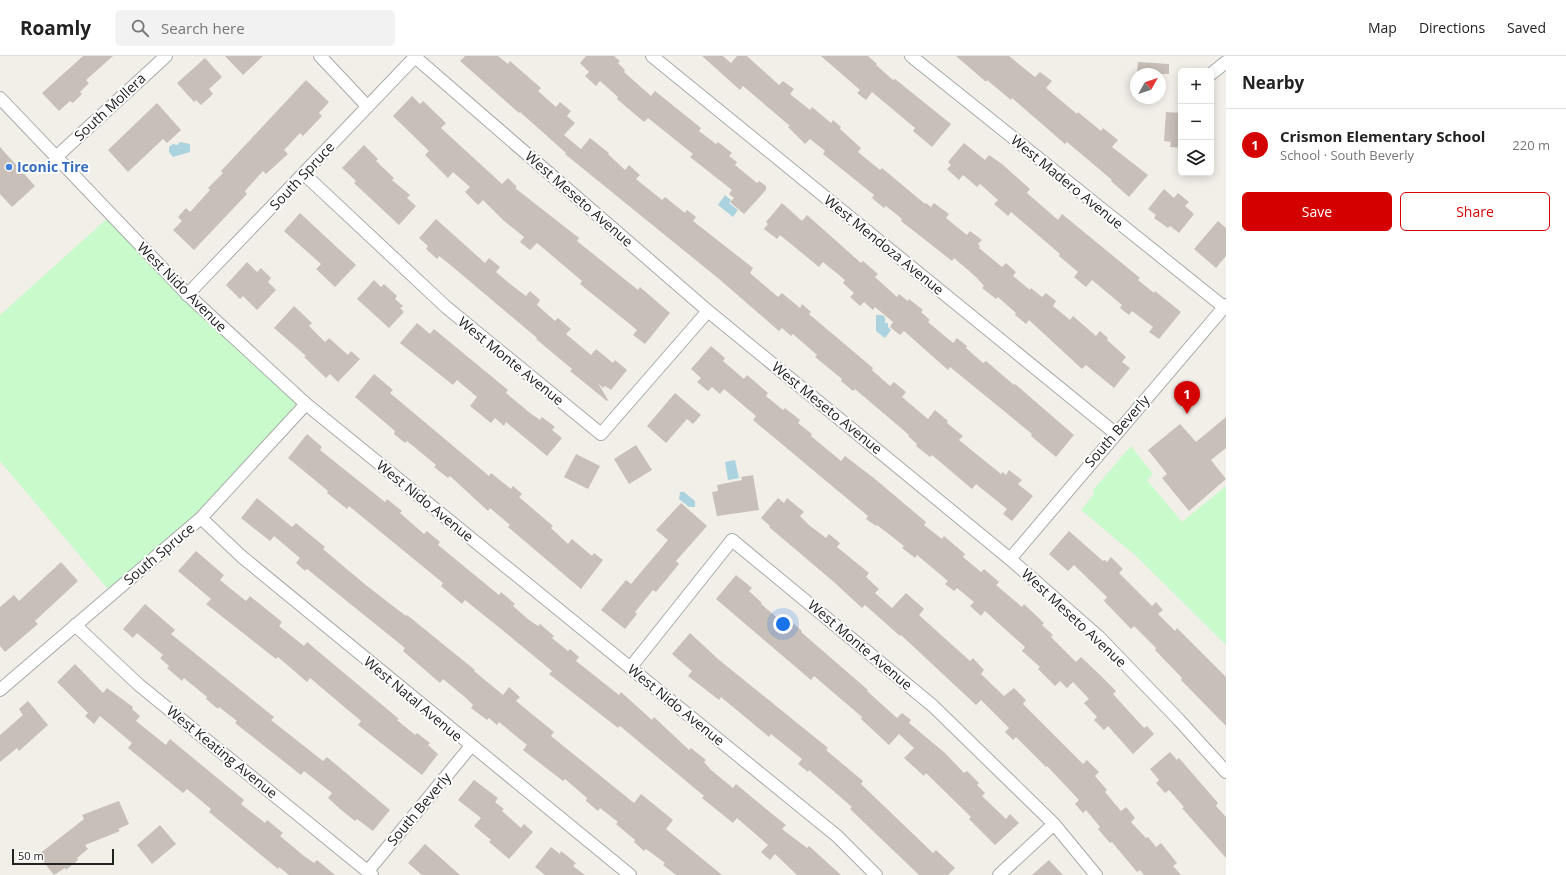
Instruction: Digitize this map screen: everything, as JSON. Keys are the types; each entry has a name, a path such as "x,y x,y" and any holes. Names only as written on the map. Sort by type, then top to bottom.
{"street":[{"name":"South Mollera","path":"55,158 166,56"},
{"path":"320,56 367,106"},
{"name":"South Spruce","path":"187,295 415,56"},
{"name":"West Meseto Avenue","path":"415,56 708,311 1010,559 1099,637 1179,720 1226,772"},
{"name":"West Mendoza Avenue","path":"652,56 1115,433"},
{"name":"West Madero Avenue","path":"911,56 1225,306"},
{"path":"1214,72 1226,62"},
{"name":"West Nido Avenue","path":"0,98 55,158 187,295 306,404 837,836 876,875"},
{"name":"West Monte Avenue","path":"304,174 446,307 601,434 708,311"},
{"name":"South Beverly","path":"1010,559 1115,433 1225,306"},
{"name":"South Spruce","path":"0,690 201,518 306,404"},
{"name":"West Natal Avenue","path":"201,518 241,556 630,875"},
{"name":"West Monte Avenue","path":"630,668 732,540 933,706 1054,824 1096,875"},
{"name":"West Keating Avenue","path":"75,625 140,685 370,873"},
{"name":"South Beverly","path":"370,873 471,746"},
{"path":"999,875 1054,824"}],"green space":[{"path":"111,215 306,404 201,518 112,594 0,461 0,315"},
{"path":"1131,446 1153,474 1147,480 1182,522 1226,486 1226,645 1136,556 1081,510 1094,494 1093,490"}],"water":[{"path":"180,142 190,144 190,152 173,157 169,152 169,147 173,144 177,145"},
{"path":"725,195 731,200 729,203 738,210 733,217 718,205"},
{"path":"876,315 882,315 885,317 885,323 888,323 888,327 891,330 885,338 876,331"},
{"path":"735,460 739,478 728,480 725,462"},
{"path":"680,492 684,492 695,501 695,507 689,507 679,499"}],"building":[{"path":"83,56 113,56 86,80 89,83 80,92 82,94 73,103 70,101 59,111 42,93"},
{"path":"225,56 263,56 243,75"},
{"path":"465,56 498,56 508,64 510,61 541,88 538,91 556,107 560,102 571,111 567,116 575,123 564,135 581,149 590,138 609,153 608,154 625,170 629,165 640,175 636,179 662,200 665,197 685,213 687,210 696,217 693,221 753,268 750,273 778,297 782,293 800,308 802,304 811,312 809,314 873,368 872,370 890,386 894,382 906,392 902,397 928,419 935,410 948,421 947,423 963,436 959,440 1001,474 1003,472 1006,475 1009,470 1022,480 1018,484 1033,496 1012,521 1003,514 1007,509 976,484 972,489 932,455 930,457 916,446 917,444 908,436 909,435 855,389 853,391 841,381 842,379 815,357 817,355 793,334 791,336 782,328 779,331 719,279 565,154 566,153 520,112 519,113 460,61"},
{"path":"586,56 614,56 620,61 618,63 625,70 624,72 651,96 655,91 701,128 699,131 716,144 718,142 732,153 729,156 737,162 735,165 757,183 759,181 766,186 766,190 744,214 730,202 734,198 729,194 732,190 690,157 693,154 648,118 644,122 617,99 618,97 600,81 596,86 585,76 589,72 580,63"},
{"path":"702,56 723,56 731,63 737,56 747,56 779,85 783,81 794,89 790,94 810,110 812,107 831,123 833,120 841,127 840,129 861,148 858,152 880,170 882,168 925,204 926,203 931,207 934,203 949,214 946,218 967,235 970,231 982,240 978,244 980,246 979,248 1002,267 1006,263 1016,272 1013,276 1030,290 1031,288 1042,297 1046,293 1056,301 1053,306 1070,320 1073,316 1096,336 1100,331 1108,338 1107,340 1126,357 1122,362 1130,368 1114,388 1086,365 1082,369 1029,320 1026,324 998,297 996,299 982,288 984,286 976,277 954,258 952,261 901,221 902,219 886,206 884,208 872,198 874,195 823,154 825,151 810,139 805,144 788,127 790,126 743,86 740,90"},
{"path":"821,56 868,56 893,80 895,79 951,124 932,147 913,131 915,128 872,92 866,100 857,93 860,90"},
{"path":"956,56 1009,56 1035,77 1040,72 1052,81 1046,88 1077,114 1078,112 1101,131 1103,128 1118,140 1112,147 1148,175 1129,197 1111,181 1112,180 1067,142 1065,144 1012,98 1011,100 987,80 986,82"},
{"path":"205,58 222,77 209,89 213,94 201,105 196,100 194,102 177,83"},
{"path":"1138,62 1169,64 1169,74 1166,74 1166,68 1138,68"},
{"path":"306,80 329,102 319,113 322,116 303,136 300,133 284,150 288,154 266,174 263,171 245,191 247,194 194,250 173,230 182,221 178,217 186,208 190,212 210,190 208,188 223,173 221,171"},
{"path":"412,96 420,104 423,101 446,123 441,128 502,184 508,178 517,187 515,188 579,238 577,241 638,290 640,287 670,313 645,344 633,335 637,330 580,284 582,281 537,243 530,250 520,242 524,237 503,220 483,200 478,205 465,192 470,187 453,172 448,178 425,155 429,151 393,116"},
{"path":"157,103 181,130 167,143 163,139 128,172 108,150"},
{"path":"1166,112 1178,113 1178,148 1170,147 1171,142 1164,141"},
{"path":"964,143 985,160 989,155 1002,164 1030,189 1027,193 1058,220 1062,214 1140,278 1138,280 1154,293 1155,291 1181,312 1159,339 1149,332 1153,327 1132,311 1129,315 1120,308 1122,305 1092,280 1086,287 1074,277 1078,272 1059,256 1060,254 1011,212 1008,216 994,204 998,200 980,184 977,187 963,175 959,180 947,169 951,165 948,162"},
{"path":"364,145 378,159 376,161 394,178 392,180 410,195 407,198 416,206 399,225 354,183 356,181 342,168"},
{"name":"Iconic Tire","path":"0,147 35,186 12,207 0,194"},
{"path":"1164,189 1174,198 1178,193 1189,202 1185,206 1194,214 1179,233 1170,226 1168,228 1154,218 1156,215 1148,209"},
{"path":"782,203 802,221 807,215 861,263 863,261 878,274 875,277 897,297 899,294 908,301 909,299 923,310 921,312 930,320 928,322 953,343 957,338 983,363 986,361 1074,435 1056,457 1031,436 1032,434 950,367 948,370 904,331 900,335 890,327 893,322 875,307 873,310 864,302 860,306 850,297 854,293 843,283 845,280 823,262 819,267 780,235 777,239 764,229 768,224 766,222"},
{"path":"300,213 356,265 335,287 316,269 321,264 284,231"},
{"path":"436,219 485,263 489,258 500,267 496,272 514,287 526,296 530,291 540,300 537,305 555,321 558,318 571,329 566,334 591,355 596,349 613,363 615,360 627,370 611,390 605,386 603,388 598,383 608,400 607,401 570,371 572,369 536,339 537,338 448,263 439,256 437,259 426,249 428,246 419,238"},
{"path":"1218,221 1226,228 1226,256 1216,268 1194,249"},
{"path":"247,262 257,272 261,268 271,278 268,282 276,290 257,310 243,296 240,299 226,285"},
{"path":"374,280 381,287 384,284 397,296 395,299 403,306 400,308 404,312 389,328 357,299"},
{"path":"294,306 312,323 309,326 325,342 329,338 348,355 351,351 360,359 338,382 330,374 326,378 304,357 306,356 274,328"},
{"path":"417,323 430,334 434,329 508,390 506,393 530,413 540,420 542,417 555,427 552,430 562,438 547,456 506,422 504,426 495,418 491,423 470,406 477,397 457,380 453,385 400,343"},
{"path":"711,346 725,358 723,361 744,379 747,375 768,393 766,396 783,410 785,408 800,420 798,423 812,434 811,436 841,461 845,456 926,522 924,525 942,539 944,536 965,554 963,557 981,572 984,569 999,582 996,585 1022,607 1024,604 1044,623 1042,625 1053,635 1051,637 1076,662 1081,657 1099,674 1116,691 1113,694 1144,728 1147,726 1154,734 1133,754 1108,726 1104,730 1094,720 1097,717 1084,703 1089,699 1073,682 1067,688 1060,681 1055,686 1038,669 1040,667 1022,651 1025,647 985,611 981,616 970,606 974,602 957,588 954,591 945,584 948,581 917,555 915,558 902,548 904,546 877,525 876,526 866,519 868,516 753,420 756,416 724,389 720,394 712,387 708,391 697,382 701,378 691,369"},
{"path":"374,374 393,390 390,393 489,476 491,473 511,489 513,486 522,494 519,497 553,526 551,528 568,544 572,539 592,556 594,553 603,560 581,589 508,527 510,525 490,508 488,511 450,476 448,478 434,467 436,465 407,441 405,443 394,434 395,431 355,397"},
{"path":"675,393 701,415 693,424 687,419 666,443 647,426"},
{"path":"1226,417 1226,448 1211,460 1226,479 1189,511 1162,478 1167,474 1148,450 1180,424 1196,442"},
{"path":"307,434 322,447 320,450 385,502 387,499 402,511 400,513 424,534 427,531 440,542 438,545 499,595 501,592 515,604 513,606 538,626 540,624 554,636 552,638 568,651 570,649 579,657 576,661 619,695 621,692 652,720 654,717 689,750 691,748 706,760 704,762 711,770 733,788 736,784 786,825 782,829 807,848 809,846 841,875 797,875 775,854 770,860 761,852 768,845 737,818 733,823 702,798 704,796 620,726 618,728 549,674 552,671 465,600 462,604 441,586 443,583 349,506 347,509 327,493 328,491 288,458"},
{"path":"636,445 652,470 629,484 614,459"},
{"path":"576,454 600,466 588,489 564,477"},
{"path":"753,475 759,510 717,516 712,492 718,491 717,485 742,480 741,477"},
{"path":"257,498 292,527 296,523 325,547 323,549 367,586 406,616 407,615 475,670 474,671 503,695 509,687 520,697 516,701 554,732 551,736 634,803 641,794 673,820 666,829 722,875 676,875 663,865 665,863 646,849 644,851 634,842 635,840 616,824 618,822 600,808 598,811 586,801 587,798 565,779 563,781 523,750 527,745 499,722 497,725 489,718 487,720 471,708 473,705 443,679 440,683 403,651 405,648 307,569 305,571 296,563 300,558 274,536 270,541 241,518"},
{"path":"778,498 784,503 787,498 804,512 800,516 809,525 826,538 829,534 840,543 837,547 869,573 866,577 879,589 875,593 892,608 906,593 924,609 919,615 970,661 973,658 984,670 981,674 1004,696 1014,688 1026,700 1023,704 1083,764 1087,760 1099,772 1095,776 1107,790 1105,792 1121,811 1126,807 1135,818 1131,822 1146,838 1148,837 1156,847 1161,843 1177,863 1173,866 1181,875 1144,875 1140,870 1137,872 1112,842 1110,843 1098,829 1100,827 1086,810 1083,813 1075,804 1079,800 1047,766 1046,767 1016,737 1013,740 1005,732 1009,728 981,700 976,705 901,635 900,636 865,605 862,608 769,527 770,526 761,518"},
{"path":"681,503 707,526 676,561 679,564 656,592 653,590 635,612 637,614 625,629 601,610 626,580 631,584 668,540 656,530"},
{"path":"1069,531 1103,561 1105,560 1107,562 1111,557 1123,569 1119,573 1152,606 1156,602 1163,610 1158,614 1175,631 1177,628 1226,677 1226,726 1181,680 1182,678 1155,650 1156,648 1134,626 1131,629 1104,601 1107,597 1074,565 1068,571 1049,554"},
{"path":"196,551 224,575 220,580 246,601 250,596 282,622 279,626 304,646 307,642 399,719 397,720 415,735 417,733 430,743 428,745 438,754 422,775 358,725 361,721 310,678 307,682 278,657 276,659 206,604 211,599 178,571"},
{"path":"61,562 78,581 35,621 38,624 5,652 0,646 0,607 14,595 19,601"},
{"path":"736,575 752,588 749,591 762,603 761,604 788,627 793,623 802,631 801,632 868,690 867,691 897,718 902,713 911,720 909,723 945,753 964,773 967,771 979,783 977,785 985,793 982,796 1006,819 1010,814 1019,823 995,845 969,819 971,817 926,773 924,776 904,758 914,748 899,734 889,745 861,719 862,717 814,676 811,680 716,599"},
{"path":"145,604 175,630 171,634 274,717 271,720 323,761 327,757 390,810 373,831 357,819 355,821 340,809 328,798 332,793 304,771 301,775 235,723 237,721 219,707 218,709 206,699 207,697 184,678 182,681 167,668 169,666 160,658 163,655 137,633 133,638 123,629"},
{"path":"690,633 718,659 828,748 826,750 863,781 861,784 933,853 936,850 955,868 948,875 919,875 850,809 852,807 809,770 808,772 798,764 802,759 771,734 769,737 721,697 719,700 688,676 692,671 672,654"},
{"path":"75,664 103,693 107,688 133,707 132,709 140,716 136,721 166,745 170,739 244,800 241,804 265,823 267,820 283,833 280,836 304,856 314,863 317,860 335,875 289,875 279,867 278,869 209,812 211,809 187,789 183,793 128,748 132,743 100,716 94,724 85,716 88,713 57,682"},
{"path":"28,701 48,725 19,751 17,748 0,762 0,735 23,715 19,709"},
{"path":"1170,752 1177,760 1179,758 1218,803 1216,806 1226,817 1226,858 1182,808 1184,807 1169,790 1165,793 1156,783 1159,780 1150,769"},
{"path":"474,780 498,798 495,802 504,809 502,811 521,828 524,824 533,832 509,859 489,842 491,840 474,826 481,818 458,800"},
{"path":"119,801 129,824 118,829 120,831 85,845 88,849 77,858 78,860 66,870 65,868 54,875 38,855 84,819 82,815"},
{"path":"160,825 176,844 152,864 137,845"},
{"path":"425,844 460,875 422,875 408,863"},
{"path":"551,847 560,854 561,851 576,863 573,866 585,875 545,875 535,867"},
{"path":"1049,860 1063,875 1032,875"}],"place":[{"name":"Iconic Tire","path":"9,167"},
{"name":"Crismon Elementary School","path":"1187,414"}]}
